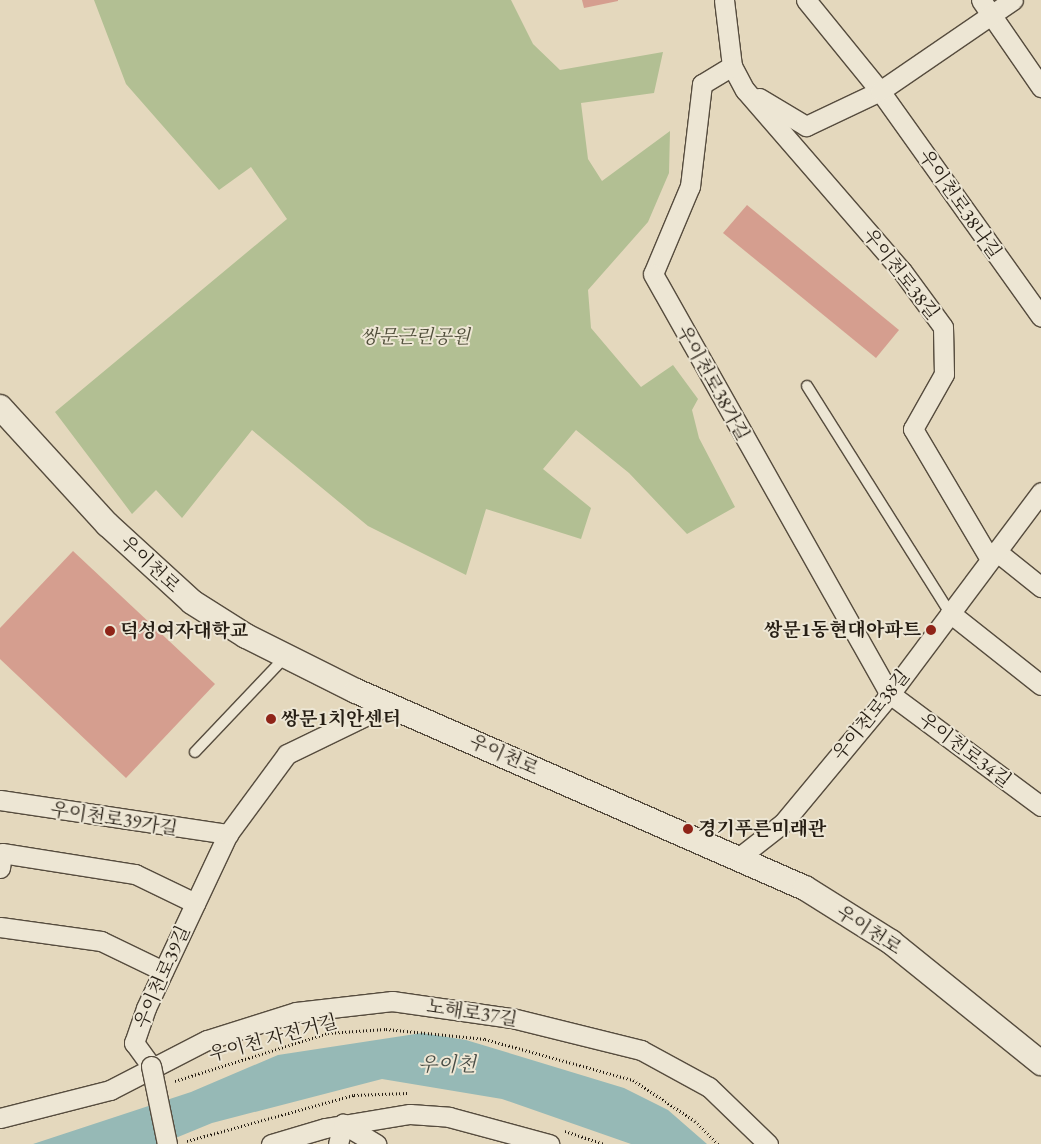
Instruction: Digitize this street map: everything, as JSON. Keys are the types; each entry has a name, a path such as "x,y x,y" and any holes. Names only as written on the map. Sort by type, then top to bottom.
{"street":[{"path":"724,0 732,66"},
{"name":"우이천로38나길","path":"806,0 880,91 1041,317"},
{"path":"745,90 806,126 880,91 987,7 1013,0"},
{"path":"987,7 1041,87"},
{"name":"우이천로38길","path":"732,66 745,90 902,272 942,327 944,374 913,430 993,555"},
{"name":"우이천로38가길","path":"732,66 702,84 690,186 653,274 890,694"},
{"name":"우이천로","path":"0,407 106,524 192,602 285,657 388,705 805,888 891,942 1041,1063"},
{"name":"우이천로38길","path":"738,859 783,822 890,694 1041,492"},
{"path":"993,555 1041,587"},
{"path":"950,613 1041,685"},
{"name":"우이천로34길","path":"890,694 1038,798"},
{"name":"우이천로39길","path":"150,1066 134,1043 163,971 228,834 287,754 388,705"},
{"name":"우이천로39가길","path":"0,800 228,834"},
{"name":"우이천로39길","path":"0,868 2,853 135,874 195,903"},
{"path":"0,927 101,941 163,971"},
{"name":"노해로37길","path":"150,1066 206,1040 296,1012 392,1001 512,1018 641,1050 709,1087 768,1144"},
{"path":"0,1118 110,1090 150,1066 167,1144"},
{"path":"271,1144 343,1124 410,1114 449,1117 550,1144"},
{"path":"338,1144 343,1124"},
{"path":"343,1124 376,1144"}],"lane":[{"path":"807,386 950,613"},
{"path":"195,752 285,657"}],"path":[{"name":"우이천 자전거길","path":"167,1085 328,1034 386,1029 485,1039 633,1080 695,1121 718,1144"}],"green space":[{"name":"쌍문근린공원","path":"94,0 511,0 533,44 560,70 663,52 654,93 581,103 588,159 602,181 670,131 669,173 648,222 588,290 591,328 641,387 673,365 698,399 692,410 699,438 735,507 687,534 629,473 576,430 543,469 591,508 581,539 486,509 466,575 368,526 252,430 182,518 156,490 132,514 55,412 287,219 251,167 219,190 126,84"}],"water":[{"name":"우이천","path":"422,1033 466,1040 624,1088 668,1110 707,1144 631,1144 502,1099 382,1079 212,1123 161,1144 33,1144 191,1092 278,1055"}],"building":[{"path":"582,0 618,0 618,1 584,8"},
{"path":"747,205 899,330 876,358 723,233"},
{"path":"73,551 215,684 126,778 0,659 0,628"}],"place":[{"name":"쌍문1동현대아파트","path":"931,630"},
{"name":"덕성여자대학교","path":"110,631"},
{"name":"쌍문1치안센터","path":"271,719"},
{"name":"경기푸른미래관","path":"688,829"}]}
